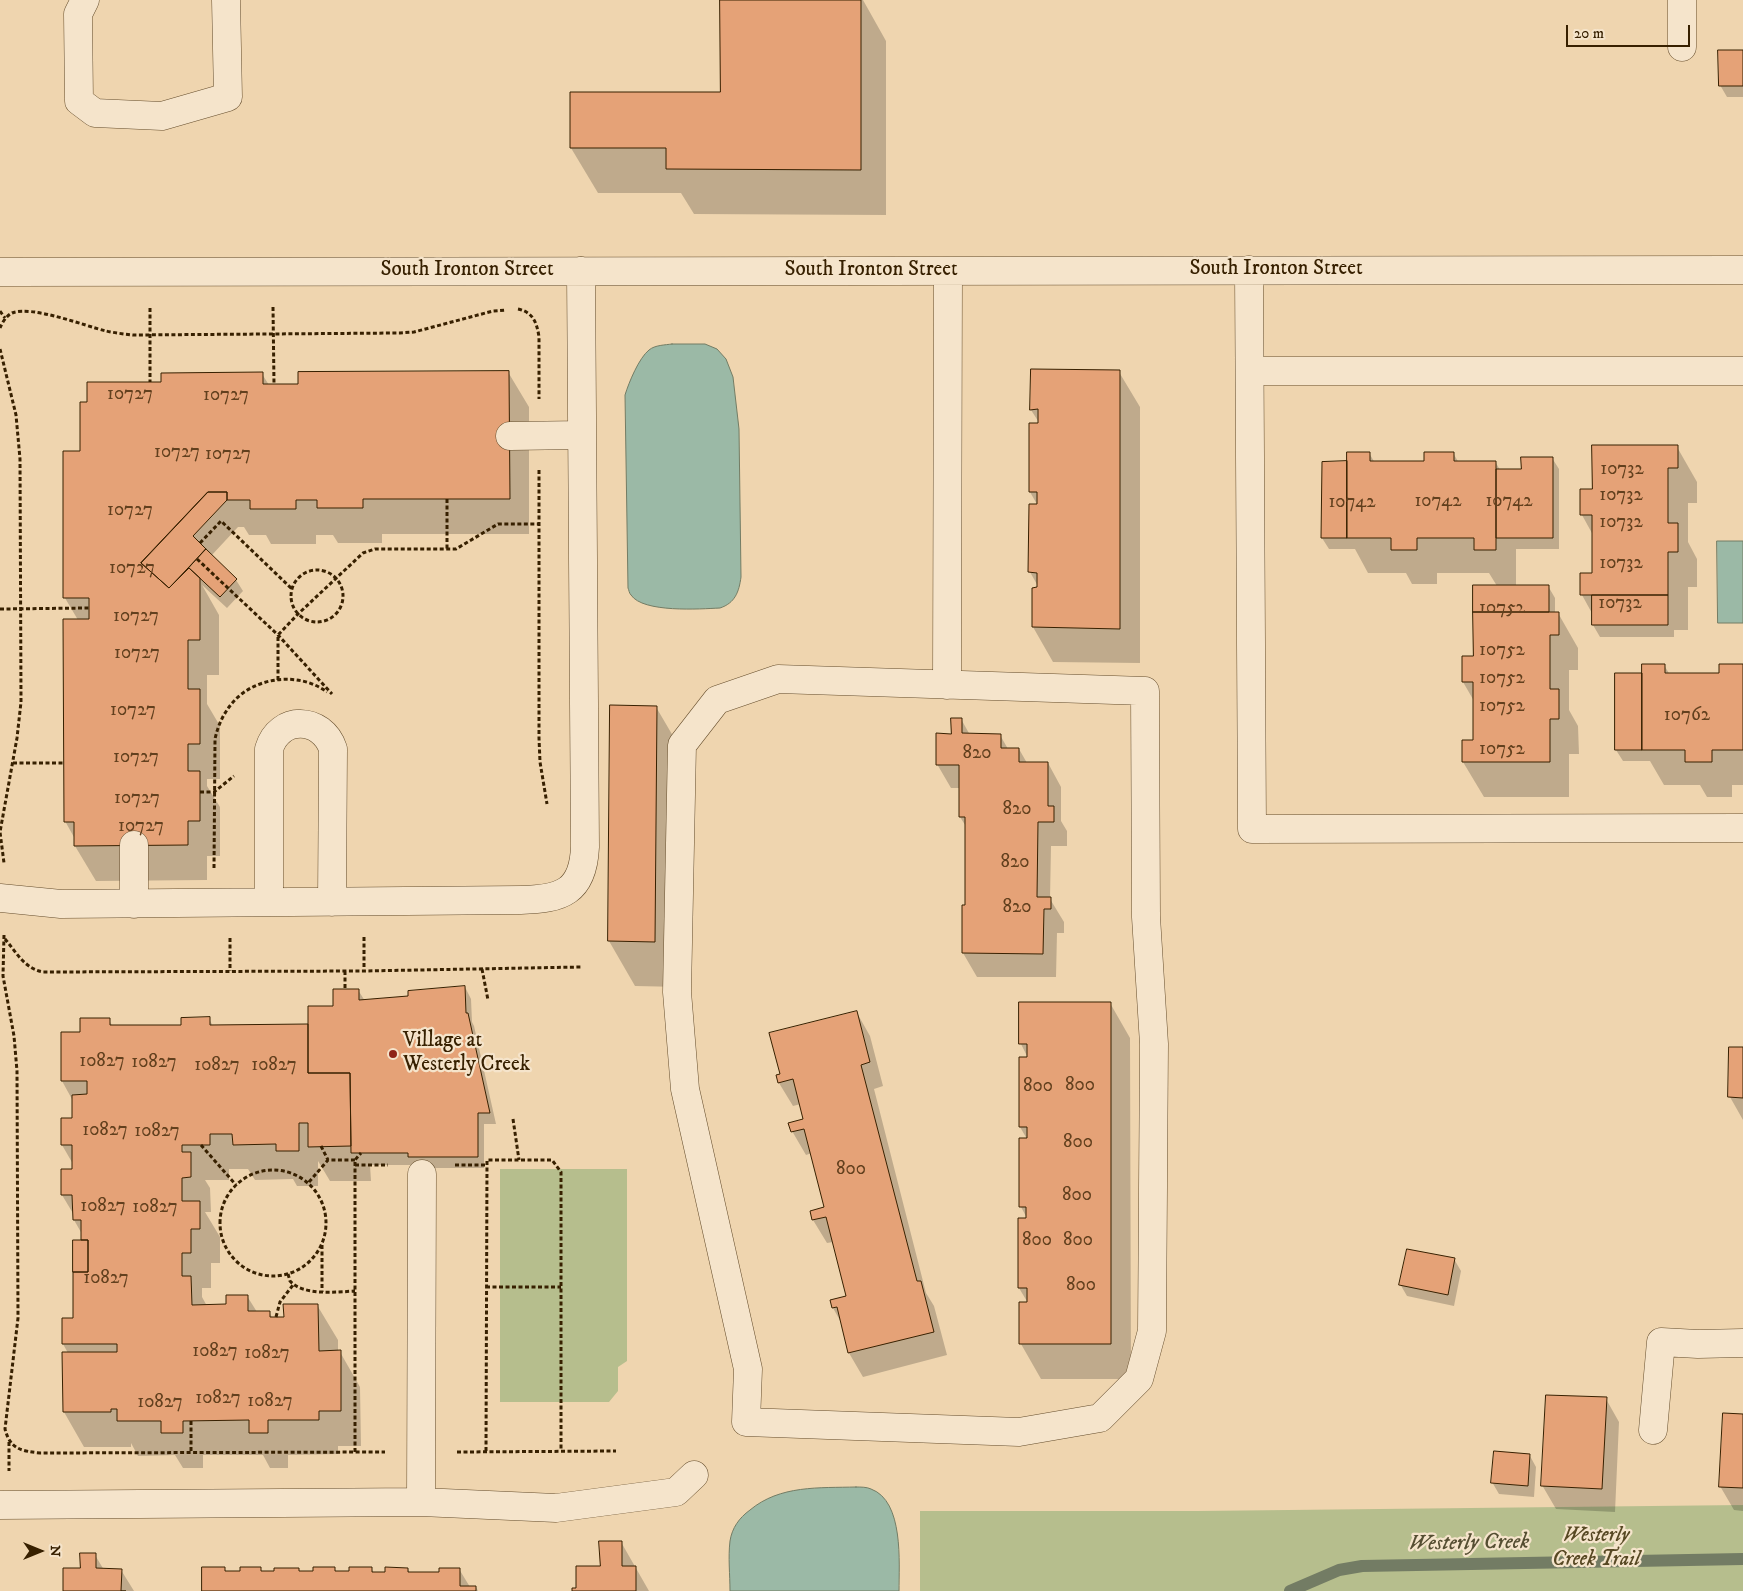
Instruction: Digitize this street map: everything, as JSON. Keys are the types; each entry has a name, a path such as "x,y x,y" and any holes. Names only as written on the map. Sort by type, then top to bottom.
{"street":[{"path":"85,0 78,14 79,101 96,113 162,116 228,97 226,0"},
{"path":"1682,0 1682,47"},
{"path":"1249,270 1252,829 1743,828"},
{"name":"South Ironton Street","path":"0,272 1743,270"},
{"path":"2,899 60,904 134,904 538,899 566,892 576,883 584,862 585,847 581,271"},
{"path":"947,685 948,271"},
{"path":"1250,371 1743,371"},
{"path":"510,436 582,435"},
{"path":"778,679 947,685 1145,691 1146,917 1154,1044 1152,1331 1139,1379 1100,1418 1019,1432 746,1422 748,1369 685,1089 677,992 682,745 717,700 778,679"},
{"path":"270,902 270,749 278,733 284,728 296,724 310,725 317,728 328,737 333,749 332,902"},
{"path":"134,846 134,904"},
{"path":"421,1502 422,1174"},
{"path":"1653,1430 1661,1342 1743,1344"},
{"path":"0,1505 421,1502 556,1508 676,1492 694,1475"}],"path":[{"path":"273,271 274,384"},
{"path":"150,272 150,382"},
{"path":"0,328 5,318 12,313 36,313 113,332 150,335 414,332 493,311 521,310 529,313 536,321 539,337 540,746 541,769 548,808"},
{"path":"0,311 5,318"},
{"path":"0,350 16,415 19,437 21,609 21,702 13,764 0,832 4,868 2,899 3,976 14,1036 17,1071 18,1318 5,1428 9,1441 18,1449 40,1453 355,1452 355,1160 360,1153"},
{"path":"447,499 447,549"},
{"path":"200,543 221,521 292,589"},
{"path":"278,680 278,635 363,553 375,549 447,549 460,547 498,524 539,524"},
{"path":"197,559 278,635 335,698"},
{"path":"313,570 324,570 337,578 343,589 341,607 333,616 324,621 314,622 298,614 292,603 292,589 304,574 313,570"},
{"path":"0,609 89,608"},
{"path":"13,764 63,763"},
{"path":"214,792 214,872"},
{"path":"4,938 28,967 34,971 43,972 346,971 581,967"},
{"path":"482,969 488,1000"},
{"path":"346,971 346,989"},
{"path":"513,1119 520,1160"},
{"path":"201,1145 236,1185"},
{"path":"321,1146 328,1160"},
{"path":"308,1182 328,1160 355,1160"},
{"path":"561,1451 561,1172 552,1160 487,1160 486,1451 561,1451 616,1451"},
{"path":"276,1169 293,1173 308,1182 322,1200 325,1210 326,1232 322,1244 315,1255 298,1270 288,1274 267,1276 256,1273 238,1262 230,1254 222,1236 220,1225 224,1203 229,1192 236,1185 245,1177 254,1173 276,1169"},
{"path":"322,1244 322,1292"},
{"path":"288,1274 293,1285 322,1292 355,1291"},
{"path":"276,1317 280,1302 293,1285"},
{"path":"486,1287 561,1287"},
{"path":"191,1421 191,1452"}],"green space":[{"path":"500,1169 627,1169 627,1361 618,1367 618,1391 609,1402 500,1402"},
{"name":"Westerly Creek Trail","path":"1743,1505 1743,1591 920,1591 920,1511 1198,1511"}],"shaded area":[{"path":"672,344 705,344 717,349 726,359 733,377 739,429 741,577 733,600 720,608 672,609 647,605 637,601 630,594 628,588 625,395 635,371 645,354 654,347"},
{"path":"1717,541 1743,541 1743,623 1718,623"},
{"path":"856,1487 871,1489 882,1496 889,1506 894,1519 899,1550 899,1591 730,1591 729,1560 731,1536 739,1520 746,1513 762,1502 787,1492 814,1488"}],"building":[{"path":"720,0 861,0 861,170 666,169 666,148 570,148 570,92 720,92"},
{"path":"1718,50 1743,50 1743,86 1719,86"},
{"path":"1031,369 1120,370 1120,629 1032,627 1032,588 1037,587 1037,573 1028,572 1029,504 1037,504 1037,492 1029,492 1029,423 1038,423 1038,409 1030,410"},
{"path":"509,371 510,499 363,499 363,508 317,508 317,500 296,500 296,509 250,509 250,500 227,500 227,492 208,492 141,563 169,588 189,568 200,578 200,640 188,640 188,689 200,689 200,744 188,744 188,771 200,771 200,821 188,821 188,845 74,846 74,822 64,822 63,619 89,619 89,598 63,598 63,451 80,451 80,402 87,402 87,382 161,382 161,373 263,372 263,384 298,384 298,372"},
{"path":"1592,445 1678,445 1678,468 1668,468 1668,523 1678,523 1678,552 1668,552 1668,595 1580,595 1580,573 1592,573 1592,515 1580,515 1580,489 1592,489"},
{"path":"1347,452 1370,452 1370,461 1424,461 1424,452 1454,452 1454,461 1496,461 1496,550 1474,550 1474,538 1417,538 1417,550 1391,550 1391,538 1347,538"},
{"path":"1521,457 1553,457 1553,538 1496,538 1496,469 1521,469"},
{"path":"1347,461 1347,538 1321,538 1322,462"},
{"path":"208,492 227,492 227,500 193,536 206,549 169,588 141,563"},
{"path":"206,549 237,579 220,597 189,568"},
{"path":"1473,585 1549,585 1549,612 1473,612"},
{"path":"1592,595 1668,595 1668,625 1592,625"},
{"path":"1473,612 1559,612 1559,635 1550,635 1550,689 1559,689 1559,719 1550,719 1550,762 1462,762 1462,740 1473,740 1473,682 1462,682 1462,656 1473,656"},
{"path":"1642,664 1665,664 1665,673 1719,673 1719,664 1743,664 1743,750 1712,750 1712,762 1685,762 1685,750 1642,750"},
{"path":"1615,673 1642,673 1642,750 1615,750"},
{"path":"610,705 657,706 655,942 608,941"},
{"path":"951,718 962,718 962,733 1001,734 1001,748 1019,748 1019,762 1048,762 1048,806 1054,806 1054,822 1038,822 1037,897 1051,897 1051,909 1044,909 1043,954 962,953 962,905 965,905 965,817 959,817 959,765 936,765 936,733 951,734"},
{"name":"Village at Westerly Creek","path":"465,986 466,1013 468,1013 490,1113 478,1113 478,1157 408,1157 408,1153 351,1153 350,1073 308,1073 308,1006 333,1006 333,989 359,989 359,1000 408,996 408,991"},
{"path":"1019,1002 1111,1002 1111,1344 1019,1344 1019,1302 1027,1302 1027,1288 1018,1288 1018,1218 1026,1218 1026,1207 1019,1207 1019,1138 1027,1138 1027,1127 1019,1127 1019,1057 1027,1057 1027,1044 1019,1044"},
{"path":"857,1011 870,1062 861,1065 917,1281 921,1281 934,1332 848,1353 837,1307 832,1308 830,1300 846,1296 826,1217 812,1220 810,1211 824,1207 804,1129 791,1132 788,1123 803,1119 793,1079 778,1083 776,1075 780,1074 769,1033"},
{"path":"210,1017 210,1025 308,1024 308,1073 350,1073 351,1146 308,1147 308,1123 299,1123 299,1151 276,1151 276,1144 233,1145 232,1134 210,1134 210,1145 182,1145 182,1152 191,1152 191,1177 182,1178 182,1201 200,1201 200,1229 191,1229 191,1253 182,1253 182,1276 191,1276 192,1305 226,1304 226,1295 248,1295 248,1311 270,1311 270,1317 284,1317 283,1304 318,1304 319,1351 341,1350 341,1411 319,1411 319,1420 268,1420 268,1433 249,1433 249,1420 183,1421 183,1433 161,1433 161,1421 117,1421 117,1409 111,1409 111,1412 63,1412 62,1352 117,1352 117,1344 62,1344 62,1318 73,1318 73,1272 88,1272 88,1240 81,1240 81,1220 73,1220 72,1195 61,1195 61,1169 72,1169 72,1145 61,1145 61,1118 72,1118 72,1095 87,1094 87,1081 61,1081 61,1032 80,1032 80,1018 110,1018 110,1025 181,1025 181,1018"},
{"path":"1729,1047 1743,1047 1743,1098 1728,1097"},
{"path":"73,1240 88,1240 88,1272 73,1272"},
{"path":"1407,1249 1455,1258 1448,1295 1399,1285"},
{"path":"1546,1395 1607,1397 1602,1489 1541,1486"},
{"path":"1723,1413 1743,1414 1743,1488 1719,1487"},
{"path":"1494,1451 1530,1454 1528,1486 1491,1483"},
{"path":"599,1541 622,1541 622,1566 636,1566 636,1591 572,1591 572,1588 576,1588 576,1566 600,1566"},
{"path":"80,1553 96,1553 96,1568 122,1569 121,1591 63,1591 63,1568 80,1568"},
{"path":"202,1567 225,1567 225,1571 240,1571 240,1567 261,1567 261,1571 274,1571 274,1568 299,1568 299,1571 313,1571 313,1567 335,1567 335,1571 349,1571 349,1567 372,1567 372,1572 385,1572 385,1567 408,1568 408,1572 439,1572 439,1568 460,1568 460,1586 476,1586 476,1591 202,1591"}],"waterway":[{"name":"Westerly Creek","path":"1290,1591 1339,1570 1362,1566 1743,1559"}],"place":[{"name":"Village at Westerly Creek","path":"393,1054"}]}
